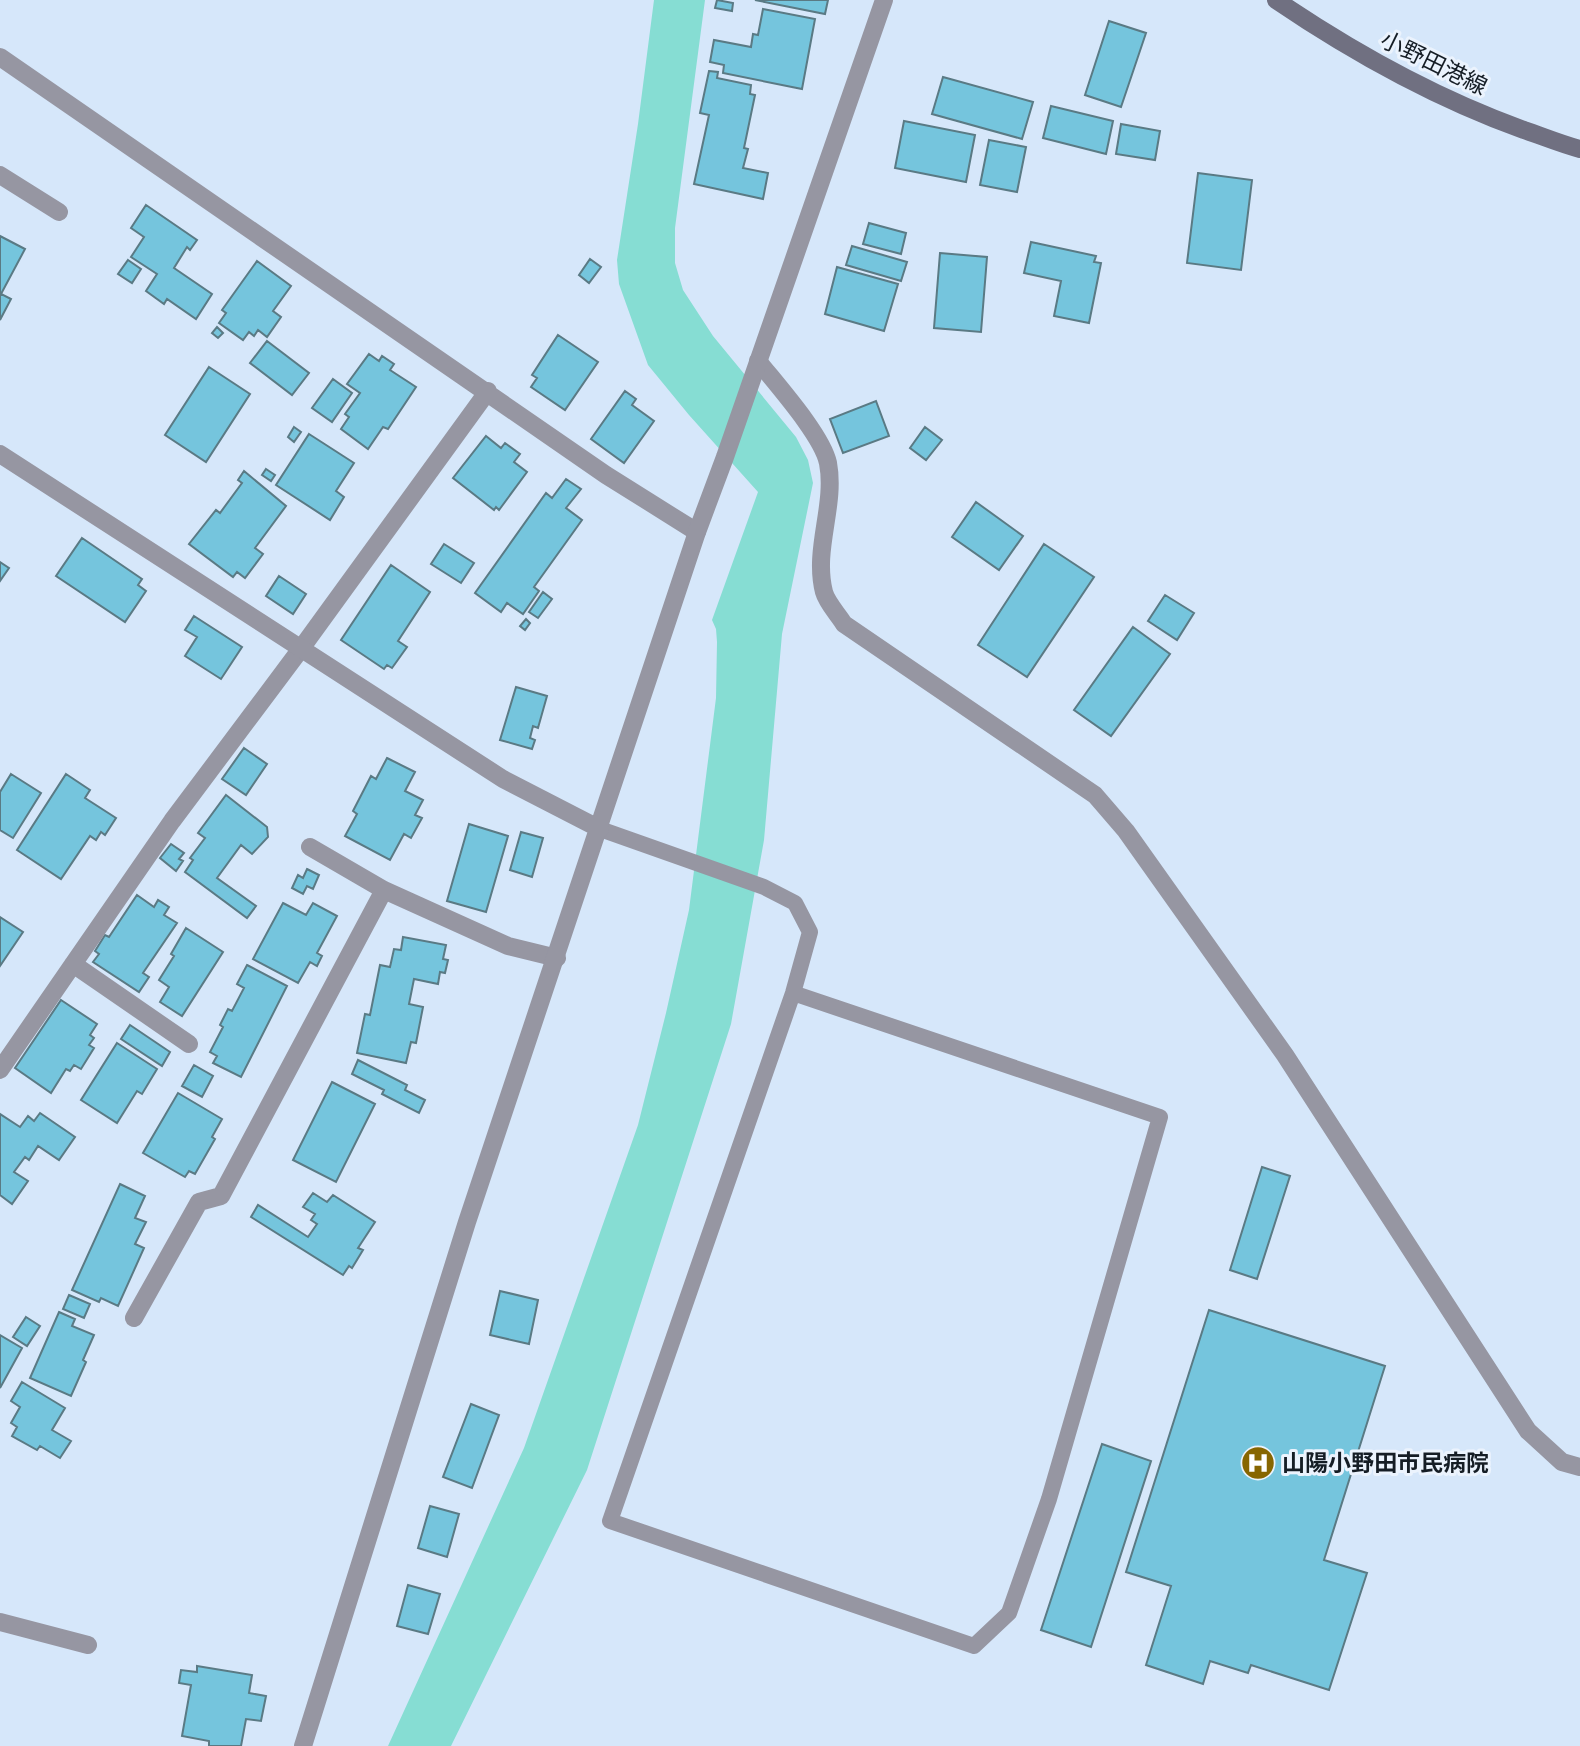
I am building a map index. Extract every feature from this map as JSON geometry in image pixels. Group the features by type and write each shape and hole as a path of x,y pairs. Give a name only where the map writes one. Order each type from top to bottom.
{"main road":[{"name":"小野田港線","path":"1276,0 1332,38 1409,81 1487,117 1580,149"}],"street":[{"path":"303,1746 467,1222 697,532 884,0"},
{"path":"0,57 488,391 606,475 697,532"},
{"path":"0,175 59,212"},
{"path":"756,370 812,432 827,461 830,490 820,563 825,594 844,624 1095,794 1126,831 1285,1055 1528,1431 1562,1462 1580,1467"},
{"path":"0,1070 172,821 488,391"},
{"path":"0,454 503,779 600,829"},
{"path":"310,847 384,890 508,946 557,958"},
{"path":"134,1318 199,1202 220,1196 384,890"},
{"path":"73,964 189,1044"},
{"path":"0,1622 88,1645"}],"lane":[{"path":"600,829 764,887 795,903 810,932 793,993 610,1521 974,1646 1009,1613 1018,1588 1049,1499 1160,1117 793,993"}],"shaded area":[{"path":"654,0 705,0 675,228 675,263 683,290 713,336 796,437 808,460 813,483 782,634 764,840 731,1024 587,1470 451,1746 388,1746 524,1448 638,1125 689,910 716,698 717,642 712,620 758,492 648,365 619,284 617,260"}],"building":[{"path":"717,0 733,3 732,11 715,8"},
{"path":"755,0 828,0 825,14"},
{"path":"763,9 815,19 802,89 723,73 724,65 710,62 714,40 751,47 753,34 758,35"},
{"path":"1109,21 1146,33 1121,107 1085,95"},
{"path":"709,71 718,72 717,78 751,85 750,94 755,95 744,148 748,149 743,168 768,173 763,199 694,184 709,115 700,113"},
{"path":"943,77 1033,102 1022,139 932,114"},
{"path":"1051,106 1113,121 1106,154 1043,138"},
{"path":"904,121 975,135 966,182 895,168"},
{"path":"1121,124 1160,131 1155,160 1116,154"},
{"path":"989,140 1026,147 1017,192 980,185"},
{"path":"1198,173 1252,180 1241,270 1187,263"},
{"path":"146,205 197,240 190,250 187,247 174,268 212,294 196,319 167,299 164,304 146,291 157,274 131,257 144,237 131,228"},
{"path":"869,223 906,233 901,254 863,244"},
{"path":"0,236 25,249 1,294 11,299 0,320"},
{"path":"1031,242 1096,256 1094,262 1101,263 1089,323 1054,316 1061,281 1024,273"},
{"path":"852,246 907,262 901,281 846,265"},
{"path":"940,253 987,257 981,332 934,328"},
{"path":"590,259 601,267 589,283 579,275"},
{"path":"128,260 141,269 132,283 118,274"},
{"path":"257,261 291,286 273,311 281,317 267,337 258,330 254,336 249,332 243,340 219,323 226,313 222,310"},
{"path":"837,267 898,284 884,331 825,314"},
{"path":"217,327 223,333 218,338 212,333"},
{"path":"558,335 598,362 565,410 531,387 537,378 532,375"},
{"path":"267,341 309,373 292,395 250,363"},
{"path":"369,354 379,361 382,356 394,364 390,370 416,387 388,429 383,427 368,449 341,429 349,417 345,414 360,393 347,384"},
{"path":"209,367 250,394 206,462 165,435"},
{"path":"333,379 352,393 332,422 312,408"},
{"path":"625,391 636,399 632,405 654,421 624,463 591,439"},
{"path":"876,401 889,436 843,453 830,419"},
{"path":"294,427 301,432 294,442 288,437"},
{"path":"925,427 942,440 926,460 910,448"},
{"path":"309,434 354,463 336,491 344,497 330,520 276,485"},
{"path":"486,436 501,448 505,443 520,454 514,462 527,472 499,510 496,507 494,510 453,478"},
{"path":"266,469 275,475 271,481 262,475"},
{"path":"244,471 286,506 255,548 263,554 245,578 237,572 233,577 189,544 216,510 220,513 242,483 238,480"},
{"path":"566,479 581,489 566,508 582,520 534,587 539,591 523,614 507,603 501,612 475,593 546,493 552,498"},
{"path":"976,502 1023,536 999,570 952,537"},
{"path":"82,538 142,579 138,585 146,591 125,622 56,576"},
{"path":"444,544 474,563 461,583 431,564"},
{"path":"1044,544 1094,577 1027,677 978,645"},
{"path":"0,562 9,568 0,581"},
{"path":"391,565 430,592 398,641 407,647 392,668 387,665 384,669 341,640"},
{"path":"279,576 306,594 293,614 266,596"},
{"path":"543,592 552,599 538,618 529,612"},
{"path":"1165,595 1194,613 1177,640 1148,621"},
{"path":"194,616 242,647 221,679 185,656 197,637 185,630"},
{"path":"526,619 530,623 525,630 520,626"},
{"path":"1133,627 1170,654 1111,736 1074,710"},
{"path":"516,687 547,696 538,728 533,726 530,738 535,740 532,749 500,740"},
{"path":"244,748 267,764 246,795 222,779"},
{"path":"387,758 415,772 405,791 423,800 415,815 422,818 411,838 404,834 390,860 345,836 357,814 353,811 371,776 376,779"},
{"path":"11,774 41,793 13,838 0,830 0,792"},
{"path":"66,774 90,790 85,798 116,818 105,835 101,832 96,840 90,836 61,879 17,850"},
{"path":"226,795 267,827 268,837 252,854 241,845 217,878 256,906 247,918 185,872 193,860 190,858 205,838 198,833"},
{"path":"469,824 508,836 486,912 447,901"},
{"path":"521,832 543,838 532,877 510,870"},
{"path":"171,844 184,853 179,859 183,861 176,871 160,858"},
{"path":"307,869 319,875 313,889 307,886 303,894 292,888 298,875 303,878"},
{"path":"137,895 154,907 158,900 169,907 164,915 177,923 143,973 149,977 139,992 93,962 99,954 95,951 105,935 109,937"},
{"path":"283,903 306,915 313,903 337,916 317,953 322,956 317,966 310,962 298,983 253,959"},
{"path":"0,917 23,932 0,966"},
{"path":"186,928 223,952 182,1016 160,1002 169,987 159,980 174,956 171,954"},
{"path":"403,937 446,945 443,959 448,960 445,973 440,972 438,984 414,979 409,1004 423,1007 416,1043 411,1042 406,1063 357,1053 365,1014 370,1015 380,965 390,967 394,949 401,950"},
{"path":"247,965 287,986 241,1077 213,1063 217,1056 210,1052 223,1027 220,1025 228,1009 232,1011 244,988 237,984"},
{"path":"61,1000 97,1024 90,1035 94,1038 89,1045 94,1048 81,1069 74,1065 70,1071 66,1069 51,1093 15,1068"},
{"path":"130,1025 170,1052 162,1066 121,1039"},
{"path":"117,1043 157,1069 142,1094 137,1091 117,1123 81,1100"},
{"path":"358,1060 407,1085 405,1090 425,1100 419,1113 382,1094 384,1090 352,1074"},
{"path":"194,1065 213,1076 202,1097 182,1086"},
{"path":"332,1082 375,1104 336,1182 293,1160"},
{"path":"178,1093 222,1119 212,1137 215,1139 195,1174 189,1171 185,1177 143,1153"},
{"path":"40,1113 75,1137 59,1160 38,1146 29,1160 25,1157 14,1172 28,1181 12,1204 0,1195 0,1114 20,1127 28,1116 34,1121"},
{"path":"1262,1167 1290,1176 1257,1279 1230,1270"},
{"path":"120,1184 145,1196 135,1218 146,1222 135,1244 144,1248 118,1306 101,1298 99,1302 72,1290"},
{"path":"313,1193 327,1202 333,1195 375,1222 358,1248 363,1250 352,1268 349,1266 343,1275 251,1217 258,1205 308,1237 317,1224 311,1220 315,1214 303,1207"},
{"path":"500,1291 538,1300 529,1344 490,1335"},
{"path":"69,1295 90,1304 84,1318 63,1309"},
{"name":"山陽小野田市民病院","path":"1209,1310 1385,1366 1324,1560 1367,1573 1329,1690 1251,1665 1248,1673 1210,1661 1203,1684 1146,1665 1171,1586 1126,1572"},
{"path":"59,1312 75,1319 72,1326 94,1335 71,1396 30,1378"},
{"path":"26,1317 40,1326 27,1346 13,1337"},
{"path":"0,1335 22,1348 0,1388"},
{"path":"22,1382 65,1408 52,1430 71,1441 60,1458 40,1446 37,1450 12,1436 17,1427 11,1423 20,1407 11,1401"},
{"path":"471,1404 499,1415 472,1488 443,1477"},
{"path":"1102,1444 1151,1461 1091,1647 1041,1630"},
{"path":"430,1506 459,1514 447,1557 418,1548"},
{"path":"408,1585 440,1594 428,1634 397,1626"},
{"path":"197,1666 252,1675 249,1693 266,1696 261,1721 246,1719 241,1746 209,1746 209,1741 182,1736 191,1685 179,1683 181,1670 197,1672"}],"place":[{"name":"山陽小野田市民病院","path":"1258,1463"}]}
